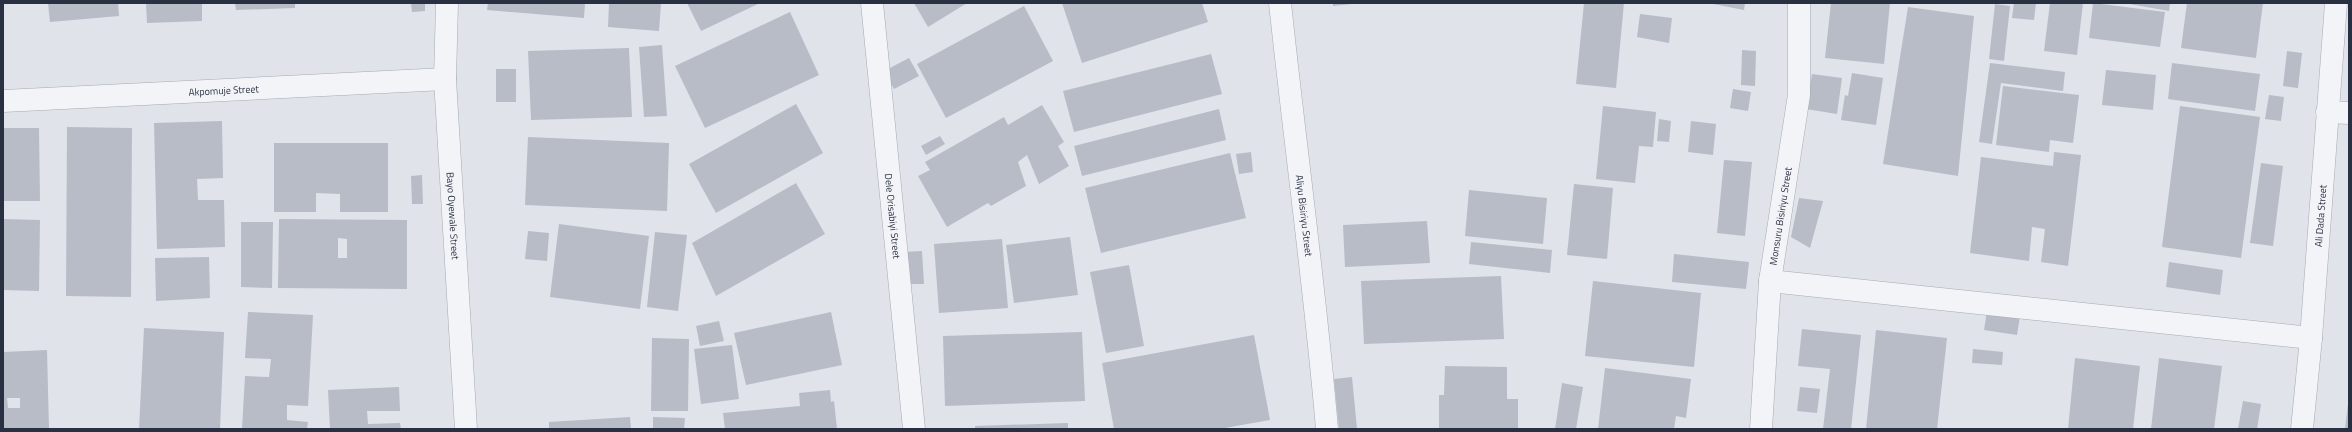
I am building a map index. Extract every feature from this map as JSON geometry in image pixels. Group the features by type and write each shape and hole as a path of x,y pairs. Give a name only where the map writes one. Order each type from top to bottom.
{"street":[{"name":"Bayo Oyewale Street","path":"447,3 445,79 466,429"},
{"name":"Dele Orisabiyi Street","path":"872,3 914,429"},
{"name":"Aliyu Bisiriyu Street","path":"1280,3 1293,124 1317,311 1328,429"},
{"name":"Monsuru Bisiriyu Street","path":"1761,429 1770,281 1800,95 1799,3"},
{"name":"Ali Dada Street","path":"2302,429 2311,338 2326,112 2336,3"},
{"name":"Akpomuje Street","path":"3,101 445,79"},
{"path":"2326,112 2349,113"},
{"path":"1770,281 2311,338"}],"building":[{"path":"48,3 118,3 119,16 50,22"},
{"path":"146,3 202,3 202,21 147,23"},
{"path":"235,3 295,3 295,8 236,10"},
{"path":"411,3 425,3 425,11 412,12"},
{"path":"488,3 585,3 584,18 487,10"},
{"path":"609,3 661,3 659,31 608,27"},
{"path":"687,3 760,3 701,31"},
{"path":"914,3 967,3 928,27"},
{"path":"1062,3 1202,3 1208,22 1082,63"},
{"path":"1333,3 1350,3 1351,4 1333,6"},
{"path":"1584,3 1624,3 1616,88 1576,84"},
{"path":"1708,3 1745,3 1744,10"},
{"path":"1831,3 1890,3 1884,64 1825,58"},
{"path":"2014,3 2036,3 2034,20 2012,18"},
{"path":"2050,3 2083,3 2077,55 2044,51"},
{"path":"2093,3 2165,12 2160,47 2089,38"},
{"path":"2124,3 2170,3 2169,11"},
{"path":"2187,3 2263,3 2256,58 2181,48"},
{"path":"1995,4 2010,6 2004,61 1989,59"},
{"path":"1024,6 1053,61 946,118 917,64"},
{"path":"1908,7 1974,16 1958,176 1883,164"},
{"path":"790,12 819,75 705,128 675,66"},
{"path":"1640,14 1672,18 1669,43 1637,37"},
{"path":"662,45 667,116 644,117 639,47"},
{"path":"629,48 632,117 531,120 528,51"},
{"path":"1742,50 1756,51 1755,86 1741,85"},
{"path":"2287,51 2302,53 2298,88 2283,86"},
{"path":"1211,54 1222,94 1074,132 1063,91"},
{"path":"909,58 919,76 894,89 884,71"},
{"path":"1990,63 2065,72 2063,91 2001,83 1992,144 1979,142"},
{"path":"2172,63 2260,74 2255,111 2168,99"},
{"path":"496,69 516,69 516,102 496,102"},
{"path":"2106,70 2156,75 2153,110 2102,105"},
{"path":"1852,73 1883,78 1876,125 1841,120 1845,95 1848,96"},
{"path":"1812,74 1842,78 1837,114 1806,109"},
{"path":"2003,86 2079,95 2073,143 2050,140 2049,152 1996,145"},
{"path":"1733,89 1751,92 1748,111 1730,108"},
{"path":"2269,95 2284,97 2281,121 2265,119"},
{"path":"796,104 823,153 716,213 689,164"},
{"path":"1042,105 1064,142 1058,146 1069,166 1039,184 1027,155 1018,162 1026,186 991,206 988,203 947,227 918,176 930,170 925,162 1004,117 1008,125"},
{"path":"1603,106 1656,112 1653,147 1639,146 1635,183 1596,179"},
{"path":"2180,106 2260,117 2241,258 2162,247"},
{"path":"1219,109 1226,140 1082,176 1074,146"},
{"path":"1659,119 1671,121 1669,142 1657,141"},
{"path":"222,121 223,178 197,179 198,200 224,200 225,247 157,249 154,123"},
{"path":"1691,121 1716,124 1713,155 1688,152"},
{"path":"67,127 132,128 131,297 66,296"},
{"path":"3,128 39,128 40,201 3,201"},
{"path":"940,136 945,144 926,155 921,146"},
{"path":"528,137 669,143 667,211 525,205"},
{"path":"274,143 388,143 388,212 340,212 340,194 316,193 316,212 274,212"},
{"path":"1251,152 1253,172 1239,174 1236,154"},
{"path":"2054,152 2081,155 2068,266 2041,262 2045,229 2032,227 2029,261 1970,253 1981,157 2053,166"},
{"path":"1230,153 1246,218 1101,253 1085,188"},
{"path":"1724,160 1752,162 1745,236 1717,233"},
{"path":"2261,163 2283,166 2273,246 2250,243"},
{"path":"422,175 423,204 412,204 411,176"},
{"path":"796,183 825,234 716,296 692,243"},
{"path":"1574,184 1613,188 1607,259 1567,255"},
{"path":"1469,190 1547,198 1543,244 1465,236"},
{"path":"1799,198 1823,201 1810,248 1791,237"},
{"path":"3,219 40,220 39,291 3,290"},
{"path":"279,219 407,220 407,289 278,288","holes":["338,238 347,239 347,258 338,258"]},
{"path":"1427,221 1430,263 1345,267 1343,225"},
{"path":"241,222 273,222 272,288 241,287"},
{"path":"559,224 649,236 640,309 550,297"},
{"path":"528,231 549,233 547,261 525,259"},
{"path":"655,232 687,235 678,311 647,307"},
{"path":"1070,237 1078,295 1014,303 1006,245"},
{"path":"1002,239 1008,308 939,313 934,244"},
{"path":"1471,242 1552,250 1550,273 1469,264"},
{"path":"922,251 924,284 904,284 902,252"},
{"path":"1674,254 1749,262 1746,289 1672,282"},
{"path":"209,257 210,298 156,301 155,258"},
{"path":"2169,262 2223,270 2220,295 2166,287"},
{"path":"1129,265 1144,346 1106,353 1090,272"},
{"path":"1501,276 1504,339 1364,344 1361,281"},
{"path":"1593,281 1701,293 1694,367 1585,356"},
{"path":"1987,311 2020,316 2017,335 1984,330"},
{"path":"248,312 313,315 308,406 287,405 287,420 308,422 307,429 242,429 245,376 269,377 271,359 245,358"},
{"path":"831,312 842,365 746,385 734,333"},
{"path":"719,321 724,341 700,346 696,326"},
{"path":"144,328 224,332 220,429 139,429"},
{"path":"1802,329 1861,335 1851,429 1823,429 1830,369 1798,366"},
{"path":"1876,330 1947,338 1937,429 1866,429"},
{"path":"1082,332 1085,401 945,406 943,336"},
{"path":"1254,335 1270,420 1219,429 1114,429 1102,363"},
{"path":"652,338 689,339 688,411 651,411"},
{"path":"732,345 739,399 701,404 694,349"},
{"path":"1973,349 2003,352 2002,365 1972,363"},
{"path":"47,350 49,429 3,429 3,352","holes":["7,398 20,398 20,408 8,408"]},
{"path":"2075,358 2140,366 2133,429 2068,429"},
{"path":"2159,358 2222,366 2214,429 2151,429"},
{"path":"1445,366 1507,367 1507,399 1518,399 1518,429 1439,429 1439,395 1444,395"},
{"path":"1605,368 1691,379 1686,418 1676,416 1674,429 1598,429"},
{"path":"1352,377 1357,429 1339,429 1334,379"},
{"path":"1562,383 1583,387 1576,429 1555,429"},
{"path":"399,387 400,411 367,411 368,424 400,423 401,429 330,429 328,390"},
{"path":"1800,387 1820,389 1817,413 1797,411"},
{"path":"830,390 831,402 834,401 837,429 725,429 723,413 800,406 799,393"},
{"path":"2243,401 2261,404 2257,429 2238,429"},
{"path":"2348,404 2349,429 2345,429"},
{"path":"630,417 631,429 549,429 549,422"},
{"path":"653,417 685,418 684,429 653,429"},
{"path":"1068,423 1068,429 975,429 975,426"}]}
